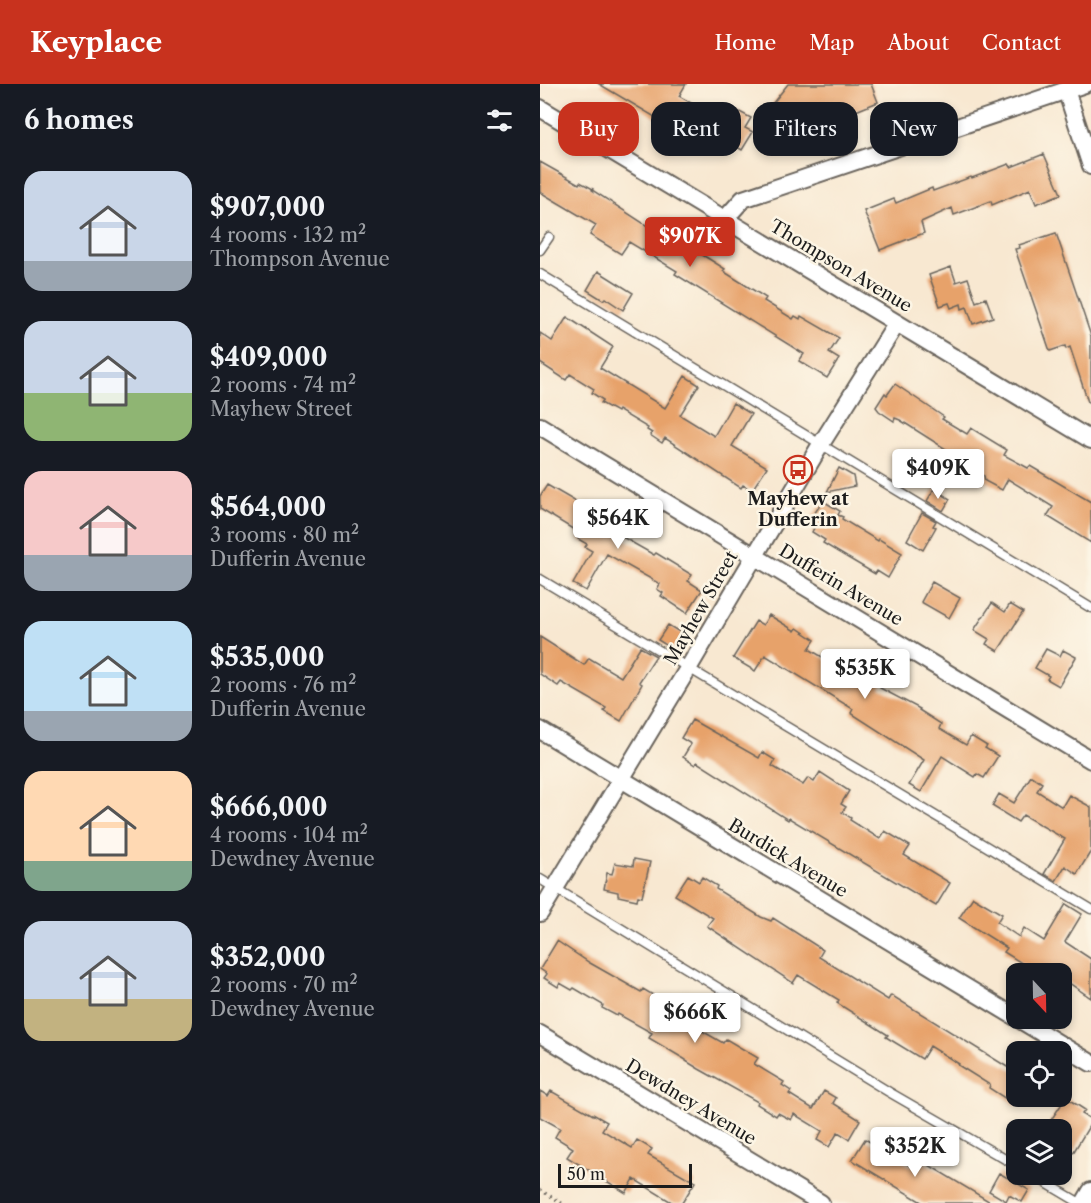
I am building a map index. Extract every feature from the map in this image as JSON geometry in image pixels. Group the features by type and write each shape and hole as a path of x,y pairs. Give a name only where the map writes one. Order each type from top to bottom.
{"street":[{"path":"725,219 742,199 1085,84"},
{"path":"1066,90 1091,166"},
{"name":"Thompson Avenue","path":"540,108 1091,440"},
{"name":"Mayhew Street","path":"540,913 821,444 897,323"},
{"name":"Dufferin Avenue","path":"540,426 1091,759"},
{"name":"Burdick Avenue","path":"540,730 1006,1011"},
{"name":"Burdick Avenue","path":"1035,1029 1091,1063"},
{"name":"Dewdney Avenue","path":"540,1034 821,1203"},
{"path":"1084,1203 1091,1191"}],"lane":[{"path":"540,250 549,237"},
{"path":"540,274 1091,608"},
{"path":"540,579 1091,909"},
{"path":"540,879 889,1092 1006,1161"},
{"path":"1050,1185 1080,1203"}],"path":[{"path":"540,1190 562,1203"}],"building":[{"path":"599,84 686,84 679,96 689,102 651,102 651,115 639,108 639,102 630,102"},
{"path":"788,84 871,84 878,102 870,102 870,105 858,110 858,102 774,102"},
{"path":"741,113 751,118 745,128 753,132 742,150"},
{"path":"1044,154 1061,194 1036,204 1030,189 992,205 991,201 954,215 952,208 921,222 924,233 880,250 864,211 894,199 896,203 932,188 933,191 1009,164 1011,167"},
{"path":"540,162 579,184 580,182 593,189 655,231 657,228 709,259 725,269 723,271 766,298 764,301 793,319 795,316 800,319 801,316 839,338 829,353 839,359 827,378 799,361 804,354 675,274 677,271 629,242 621,254 590,235 596,225 540,192"},
{"path":"1056,233 1091,336 1091,402 1088,402 1070,347 1066,349 1065,346 1050,351 1015,249 1020,248 1019,245"},
{"path":"951,267 956,282 968,278 976,302 986,298 993,317 973,324 967,307 962,309 961,304 951,308 949,303 940,306 929,275"},
{"path":"598,271 633,293 623,310 587,290"},
{"path":"567,317 613,347 600,368 665,408 685,376 699,385 680,415 714,436 733,403 751,414 732,446 767,467 752,490 743,485 741,488 665,438 662,443 650,435 652,433 647,430 648,428 618,410 617,412 601,403 603,400 592,393 594,389 570,374 566,380 540,363 540,333 552,341"},
{"path":"895,384 944,417 942,419 967,434 971,428 1007,450 1004,455 1028,468 1030,466 1091,502 1091,543 1047,516 1053,507 1008,479 1002,490 985,481 984,476 978,473 979,470 900,420 895,418 894,421 879,411 876,407 885,393 887,395"},
{"path":"839,468 853,476 855,486 827,492"},
{"path":"547,485 621,528 617,534 654,555 656,553 692,575 688,581 702,590 687,613 661,596 663,593 657,589 660,584 607,554 586,591 573,584 592,551 585,547 587,544 578,539 581,534 540,509 540,496"},
{"path":"934,489 950,499 943,511 927,501"},
{"path":"823,501 840,511 838,515 843,517 842,519 902,553 888,578 877,571 875,574 823,543 825,540 812,532 814,528 807,524"},
{"path":"922,513 936,521 933,526 936,527 923,550 907,540"},
{"path":"932,582 960,598 949,618 921,602"},
{"path":"992,603 1005,612 1010,604 1023,612 998,651 986,644 989,639 974,630"},
{"path":"769,615 795,631 797,628 815,640 809,649 834,664 839,657 883,683 880,688 920,709 941,724 939,729 966,745 971,736 987,746 985,748 998,756 984,778 977,774 975,777 942,756 921,792 909,785 924,760 851,713 853,709 765,655 755,671 733,658 756,621 763,625"},
{"path":"668,625 683,634 674,650 658,640"},
{"path":"540,637 584,665 589,658 621,677 640,647 656,656 639,682 642,684 621,721 604,711 606,708 561,682 558,686 540,674"},
{"path":"1046,649 1060,656 1063,650 1076,657 1059,686 1047,679 1049,676 1035,668"},
{"path":"692,720 759,758 762,752 775,760 772,766 803,785 808,778 814,782 820,772 849,791 841,804 846,807 842,812 851,818 850,820 880,839 885,831 910,846 904,855 950,883 936,906 789,818 788,820 697,762 695,765 683,757 691,744 681,738"},
{"path":"1031,776 1042,783 1037,791 1062,807 1069,795 1091,807 1091,851 1077,874 1065,866 1056,881 1044,874 1065,839 1023,815 1018,822 992,806 999,794 1014,803"},
{"path":"634,859 650,862 642,897 638,896 637,900 618,896 618,892 604,889 607,873 612,874 615,863 633,866"},
{"path":"688,875 699,882 702,877 717,886 716,889 761,917 771,921 773,918 823,950 819,957 888,1000 891,995 1006,1066 1006,1099 989,1088 990,1085 930,1046 922,1059 837,1003 839,1000 798,975 793,983 707,926 713,918 675,895"},
{"path":"973,897 1002,914 997,922 1019,937 1024,928 1044,941 1066,904 1082,914 1065,942 1091,959 1091,998 1072,985 1072,963 1022,963 1004,952 1007,948 959,918"},
{"path":"557,941 641,992 643,989 658,998 655,1004 723,1043 726,1039 758,1058 754,1064 784,1082 782,1085 791,1091 789,1094 813,1109 824,1091 836,1098 833,1103 860,1120 849,1139 838,1132 829,1147 817,1140 822,1131 794,1114 791,1120 778,1113 776,1116 757,1104 758,1102 649,1038 652,1033 602,1008 603,1005 574,988 572,990 560,983 558,987 544,978 547,974 540,969"},
{"path":"540,1091 548,1096 551,1091 607,1122 602,1130 632,1148 637,1140 652,1149 648,1155 695,1182 682,1203 673,1203 634,1179 626,1193 567,1157 573,1148 555,1137 560,1128 540,1117"},
{"path":"1072,1102 1085,1110 1082,1114 1091,1119 1091,1123 1073,1153 1072,1119 1052,1119 1060,1107 1072,1107"},
{"path":"865,1139 911,1166 915,1166 919,1159 992,1203 923,1203 852,1160"},
{"path":"999,1173 1006,1177 1006,1185 1020,1185 1029,1190 1022,1202 1009,1195 1006,1201 989,1191"}],"place":[{"name":"Mayhew at Dufferin","path":"798,470"}]}
